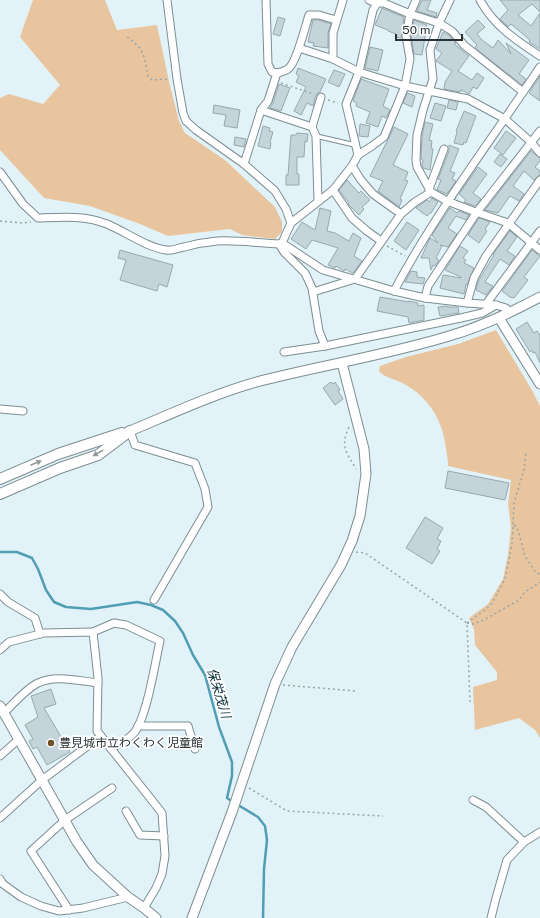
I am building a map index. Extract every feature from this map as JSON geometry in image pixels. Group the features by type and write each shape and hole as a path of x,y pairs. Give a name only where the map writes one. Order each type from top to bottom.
{"main road":[{"path":"0,479 58,454 130,431"},
{"path":"0,494 60,468 98,455 130,431"}],"street":[{"path":"167,0 177,79 183,113 186,121 196,130 244,164 274,191 286,209 291,223"},
{"path":"266,0 268,64 276,77"},
{"path":"333,60 336,20 343,0"},
{"path":"280,243 291,223 333,190 352,166 358,155 384,137 405,86 410,60 406,36 410,14 416,0"},
{"path":"450,0 439,23 430,50 433,79 417,135 415,148 418,167 430,190 447,201 508,223 540,250"},
{"path":"480,0 490,16 499,26 540,56"},
{"path":"358,155 346,104 359,72 374,1 384,3 410,14 439,23 452,31 464,45 524,92"},
{"path":"244,164 261,110 268,101 276,77 290,67 299,48 301,37 309,15 319,15 336,20"},
{"path":"299,48 333,60 359,72 405,86 468,99 506,119 531,142 540,153"},
{"path":"394,291 411,259 447,201 506,119 540,67"},
{"path":"318,201 316,136 312,127 321,97"},
{"path":"261,110 312,127"},
{"path":"425,298 428,286 477,212 540,131"},
{"path":"313,292 355,279 401,214 430,190 444,149"},
{"path":"352,166 373,194 401,214"},
{"path":"0,172 22,204 38,218 64,217 84,218 99,221 140,241 166,250 217,241 280,243 323,270 394,291 425,298 496,305 506,308 510,313"},
{"path":"467,303 474,278 486,256 540,180"},
{"path":"333,190 352,218 381,241"},
{"path":"486,304 540,231"},
{"path":"280,243 284,252 305,273 313,292 319,331 324,346"},
{"path":"154,600 208,507 206,489 195,463 135,445 130,431 237,388 284,375 342,363 449,336 499,318 540,297"},
{"path":"284,352 324,346 461,318 482,313 496,305"},
{"path":"499,318 540,384"},
{"path":"192,918 238,797 275,684 292,647 341,565 348,551 360,516 366,474 364,449 342,363"},
{"path":"0,409 23,411"},
{"path":"0,594 8,602 34,618 40,634"},
{"path":"0,650 9,642 40,634 93,632 114,623 126,625 160,641 146,704 138,726 134,734 111,749"},
{"path":"93,632 98,683 97,731 162,813 165,856 162,874 156,888 144,908"},
{"path":"98,683 66,679 38,683 2,710 77,842 93,865 128,897 156,918"},
{"path":"138,726 188,726 195,749"},
{"path":"0,818 42,780 101,736"},
{"path":"0,756 19,739"},
{"path":"69,910 31,851 65,820 112,788"},
{"path":"473,800 486,807 524,842"},
{"path":"126,811 140,835 164,836"},
{"path":"491,918 507,860 524,842 540,832"},
{"path":"0,880 3,884 21,897 41,906 59,911 83,908 128,897"}],"lane":[{"path":"316,136 356,145"}],"path":[{"path":"127,37 136,43 143,53 148,76 152,80 177,79"},
{"path":"276,77 321,97 346,104"},
{"path":"0,221 22,223 31,222 38,218"},
{"path":"381,241 411,259"},
{"path":"356,418 351,422 344,437 345,448 357,470 360,473 366,474"},
{"path":"467,623 491,606 506,579 510,563 514,525 514,503 524,470 526,452"},
{"path":"514,525 518,530 525,556 536,573 540,574"},
{"path":"348,551 365,553 467,623 473,624 484,620 519,600 525,592 540,582"},
{"path":"467,623 470,702"},
{"path":"275,684 356,691"},
{"path":"242,784 287,811 383,816"}],"shaded area":[{"path":"33,0 105,0 117,30 157,25 179,121 185,133 225,160 275,207 282,222 282,232 275,239 242,235 230,229 168,236 90,206 44,198 0,150 0,98 9,94 43,104 60,85 20,37"},
{"path":"496,330 540,406 540,738 535,730 519,718 475,730 473,687 497,680 497,672 475,645 474,629 469,618 488,604 503,579 508,555 511,528 508,504 511,480 448,466 442,431 432,408 423,397 412,389 403,383 385,376 379,371 380,366 406,357 458,344"}],"building":[{"path":"422,0 431,0 427,10 437,13 436,17 417,11"},
{"path":"500,0 540,0 540,12 532,4 518,15 531,26 540,13 540,49 529,42 530,40 511,24 508,27 500,19 508,10"},
{"path":"382,8 404,17 401,38 395,37 396,34 375,25"},
{"path":"278,17 285,19 280,36 273,34"},
{"path":"313,20 331,24 328,33 328,48 313,46 314,43 308,42"},
{"path":"414,20 427,25 422,55 414,54 411,36"},
{"path":"478,20 485,27 477,34 482,40 493,48 498,40 511,54 506,43 529,60 519,74 526,79 522,85 475,48 477,45 465,32"},
{"path":"443,32 449,35 456,43 454,44 469,56 458,71 472,80 477,73 484,78 477,89 473,87 469,94 461,90 460,92 444,89 445,82 452,71 436,61 442,53 436,49"},
{"path":"370,47 383,50 378,71 365,68"},
{"path":"298,68 326,79 320,92 316,95 313,106 307,103 301,115 294,111 306,87 296,82 299,76 296,74"},
{"path":"334,70 345,74 339,87 328,82"},
{"path":"540,76 540,101 529,93"},
{"path":"361,79 389,89 383,106 390,110 386,118 382,116 378,127 366,123 370,112 356,106 357,103 353,101"},
{"path":"279,84 290,88 281,111 270,108"},
{"path":"407,93 415,96 412,107 403,103"},
{"path":"449,100 458,102 456,110 447,108"},
{"path":"435,103 446,106 441,121 430,118"},
{"path":"214,105 240,110 237,128 224,126 226,115 213,113"},
{"path":"464,111 476,116 466,143 464,142 463,145 454,143 456,131"},
{"path":"425,122 433,124 429,140 432,141 431,148 433,149 430,170 423,168 423,160 421,159 422,136"},
{"path":"360,124 370,126 368,137 359,136"},
{"path":"263,126 270,128 269,131 273,132 270,142 270,149 258,146"},
{"path":"394,127 408,134 393,165 408,172 405,180 408,181 400,199 402,200 399,207 378,191 383,181 370,176"},
{"path":"506,131 516,138 503,155 494,148"},
{"path":"297,133 308,134 307,142 305,141 304,157 297,157 297,174 299,174 299,185 286,185 291,135 296,135"},
{"path":"235,137 246,139 244,147 234,145"},
{"path":"449,145 459,149 450,171 455,173 452,179 456,181 447,194 437,190 441,180 438,179 449,151"},
{"path":"531,151 540,158 540,161 535,167 540,171 540,175 534,180 524,171 513,186 524,194 519,201 510,196 498,213 485,210"},
{"path":"500,154 507,159 501,167 494,162"},
{"path":"478,167 487,174 473,193 481,199 475,206 464,202 466,200 459,194"},
{"path":"347,180 359,193 361,191 370,200 362,207 364,209 359,215 348,204 349,203 339,190"},
{"path":"432,198 438,202 431,213 427,216 416,208 427,200 429,202"},
{"path":"320,208 331,211 327,231 335,233 349,241 353,233 361,238 354,256 362,261 353,273 345,269 344,271 336,266 335,268 328,265 338,248 312,240 306,249 291,239 302,222 315,230"},
{"path":"450,208 457,213 459,211 469,215 466,220 456,216 448,228 457,234 448,247 440,245 442,246 436,258 439,260 435,266 433,265 431,270 429,258 421,258 430,238 438,243 432,235"},
{"path":"479,218 490,222 485,229 487,231 479,243 468,235"},
{"path":"407,222 419,230 406,250 394,241"},
{"path":"510,231 517,237 507,251 515,256 509,265 500,259 485,282 493,286 486,295 476,290 479,280 494,255 493,254"},
{"path":"460,246 468,251 463,258 466,260 464,263 474,268 467,285 466,284 464,294 440,288 443,275 461,278 445,270"},
{"path":"120,250 173,265 167,287 159,284 157,291 120,280 126,260 118,258"},
{"path":"532,250 540,256 524,277 528,280 514,298 510,297 502,291"},
{"path":"411,271 417,272 417,277 425,278 423,284 405,282"},
{"path":"380,297 418,303 418,306 424,305 424,320 409,323 408,317 377,311"},
{"path":"438,307 458,307 459,313 440,316"},
{"path":"527,322 534,333 537,331 540,335 540,363 535,352 533,353 532,350 530,352 516,329"},
{"path":"331,382 333,384 335,382 343,399 335,405 323,388"},
{"path":"448,471 509,483 505,500 445,488"},
{"path":"425,517 443,528 437,539 441,541 437,549 440,551 432,564 406,548"},
{"path":"51,689 56,704 44,708 70,752 47,765 37,747 33,749 29,741 33,739 25,725 38,717 31,696"}],"waterway":[{"name":"保栄茂川","path":"0,552 17,552 32,558 46,590 54,602 66,607 91,609 137,602 151,605 163,610 175,621 205,675 219,727 232,762 232,776 227,798 233,802"},
{"name":"保栄茂川","path":"238,805 258,817 265,826 267,840 264,869 263,918"}],"place":[{"name":"豊見城市立わくわく児童館","path":"51,743"}]}
